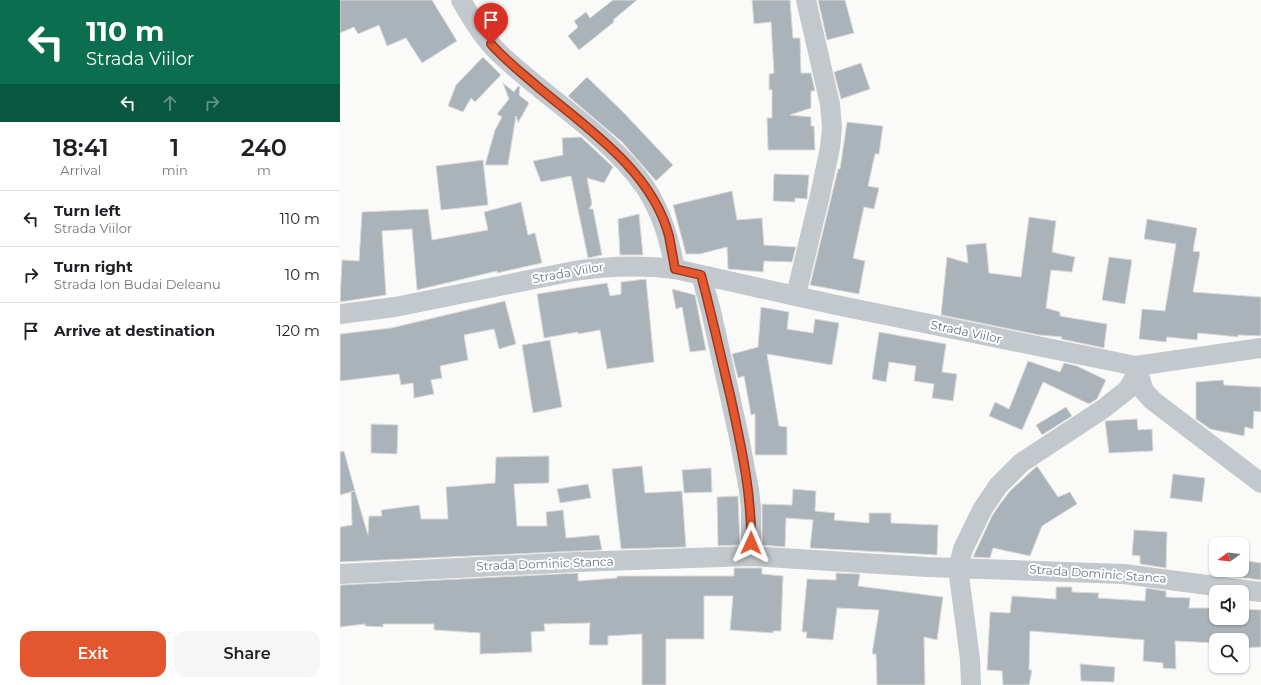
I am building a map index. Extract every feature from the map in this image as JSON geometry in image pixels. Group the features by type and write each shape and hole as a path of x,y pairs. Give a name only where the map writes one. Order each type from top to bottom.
{"street":[{"path":"461,0 479,29 499,53 603,142 645,187 656,207 668,235 675,269"},
{"path":"796,295 823,180 832,127 830,104 806,0"},
{"name":"Strada Viilor","path":"340,314 395,307 599,267 651,266 675,269 1136,366 1261,348"},
{"path":"701,275 711,311 739,437 749,490 751,508 751,556"},
{"path":"1136,366 1144,391 1152,400 1261,483"},
{"path":"971,685 970,658 958,568 963,549 971,531 982,510 998,486 1021,463 1118,398 1127,390 1134,378 1136,366"},
{"name":"Strada Dominic Stanca","path":"340,574 568,562 751,556 958,568 1124,574 1261,592"}],"building":[{"path":"340,0 432,0 457,41 422,63 406,38 387,46 379,25 358,34 354,27 340,33"},
{"path":"613,0 637,0 613,20 614,22 579,50 568,36 578,27 574,21 586,12 590,18"},
{"path":"752,0 790,0 793,38 800,38 801,73 811,73 815,91 811,91 811,108 790,115 811,117 811,126 814,126 815,150 768,150 767,118 772,118 772,90 769,90 769,74 774,73 771,22 754,24"},
{"path":"818,0 845,0 854,33 827,40"},
{"path":"483,57 501,75 475,102 471,98 463,112 448,106 456,85"},
{"path":"861,63 870,89 841,99 834,72"},
{"path":"587,77 623,112 673,165 656,181 622,142 568,96"},
{"path":"503,83 514,92 518,86 520,87 519,95 529,103 518,123 516,116 508,165 485,165 495,130 502,117 497,114 509,99"},
{"path":"847,122 883,126 879,154 875,154 868,186 879,188 874,209 864,207 853,258 865,261 859,294 810,285 838,169 840,169"},
{"path":"581,137 613,167 604,183 587,178 592,204 589,209 593,209 602,255 588,258 571,176 541,182 533,161 563,155 562,138"},
{"path":"483,160 488,205 441,210 436,166"},
{"path":"774,174 809,175 807,199 795,198 795,202 773,201"},
{"path":"732,191 737,220 762,218 764,245 796,247 792,262 764,261 763,272 728,269 727,247 700,254 686,254 673,205"},
{"path":"521,202 528,235 535,233 542,263 497,273 497,271 417,290 412,229 382,231 386,295 340,302 342,260 359,261 362,212 428,209 432,240 488,230 484,212"},
{"path":"639,214 643,255 620,255 618,219"},
{"path":"1029,217 1056,221 1052,252 1075,257 1072,272 1051,270 1046,308 1060,312 1060,316 1107,324 1104,348 1061,339 1062,337 1039,335 941,315 947,257 968,263 966,245 986,243 989,273 1021,277"},
{"path":"1147,219 1197,228 1193,251 1200,252 1193,292 1261,297 1261,336 1238,335 1238,337 1198,333 1197,340 1167,337 1166,342 1139,339 1142,309 1165,311 1176,244 1144,239"},
{"path":"1109,257 1132,260 1125,304 1102,300"},
{"path":"646,279 654,362 607,369 600,330 544,338 537,294 607,283 610,296 621,294 621,282"},
{"path":"672,289 695,295 706,350 690,352 682,307 676,309"},
{"path":"505,301 516,344 499,349 494,329 464,335 468,360 440,366 442,378 431,380 434,394 414,398 413,383 401,385 399,374 340,381 340,334 391,328"},
{"path":"761,307 789,312 787,329 813,333 815,319 839,323 832,365 767,354 779,426 787,427 787,455 755,455 755,414 751,415 744,376 738,378 732,354 758,347"},
{"path":"879,332 946,344 942,372 957,374 953,401 932,398 934,384 914,381 916,366 889,362 886,382 872,379"},
{"path":"550,340 562,407 533,413 522,345"},
{"path":"1028,361 1060,372 1064,363 1077,366 1106,380 1097,399 1089,404 1043,382 1022,430 989,416 995,402 1009,409"},
{"path":"1223,380 1224,385 1261,387 1261,412 1254,411 1253,429 1245,427 1244,436 1210,429 1196,419 1196,382"},
{"path":"1066,407 1072,416 1042,435 1036,425"},
{"path":"1137,419 1138,430 1152,429 1153,451 1109,453 1105,421"},
{"path":"371,424 398,425 397,454 371,453"},
{"path":"344,451 355,491 340,495 340,452"},
{"path":"549,456 549,483 514,484 517,526 547,526 546,512 563,510 566,538 599,535 602,550 340,562 340,527 352,525 351,492 355,491 368,535 369,516 382,516 381,510 419,505 421,519 448,519 446,487 495,483 496,457"},
{"path":"642,466 645,493 682,491 686,547 621,549 612,469"},
{"path":"1037,466 1058,497 1070,492 1077,504 1042,526 1030,556 993,548 990,558 973,557 992,516 1000,504 1010,491"},
{"path":"711,468 712,492 684,493 682,470"},
{"path":"1173,474 1205,478 1202,502 1170,498"},
{"path":"588,484 591,498 560,503 557,489"},
{"path":"793,489 816,491 815,511 835,513 834,520 869,523 869,513 891,513 891,523 938,525 937,555 810,548 813,520 786,518 785,547 762,545 762,504 792,505"},
{"path":"738,496 740,545 718,546 717,497"},
{"path":"1134,530 1167,532 1166,568 1140,564 1140,556 1132,555"},
{"path":"1249,561 1261,563 1261,580 1237,577 1249,577"},
{"path":"734,568 762,568 762,574 783,576 781,631 773,631 773,633 730,630 733,596 704,596 704,639 666,639 666,685 642,685 642,634 608,636 608,645 589,645 590,623 544,624 545,631 531,632 532,652 480,654 480,633 434,630 434,624 383,624 383,627 365,626 365,624 340,627 340,585 578,573 578,581 617,578 617,576 734,576"},
{"path":"836,573 860,574 858,586 943,597 937,640 924,637 925,685 877,685 876,654 872,654 879,610 837,608 833,640 806,638 807,632 802,632 807,579 836,580"},
{"path":"1056,587 1072,587 1072,592 1099,593 1098,598 1145,601 1146,588 1166,591 1166,597 1190,598 1189,608 1209,608 1209,625 1249,625 1249,609 1261,610 1261,647 1249,648 1249,633 1209,633 1209,643 1175,641 1176,669 1163,668 1163,663 1143,661 1144,640 1030,631 1029,670 1032,670 1029,685 1003,685 1002,671 987,670 990,612 1010,613 1012,596 1056,599"},
{"path":"1080,664 1115,667 1114,682 1081,681"}],"route":[{"path":"491,44 507,60 603,142 625,164 645,187 656,207 668,235 675,269 701,275 711,311 739,437 749,490 751,508 751,543"}]}
